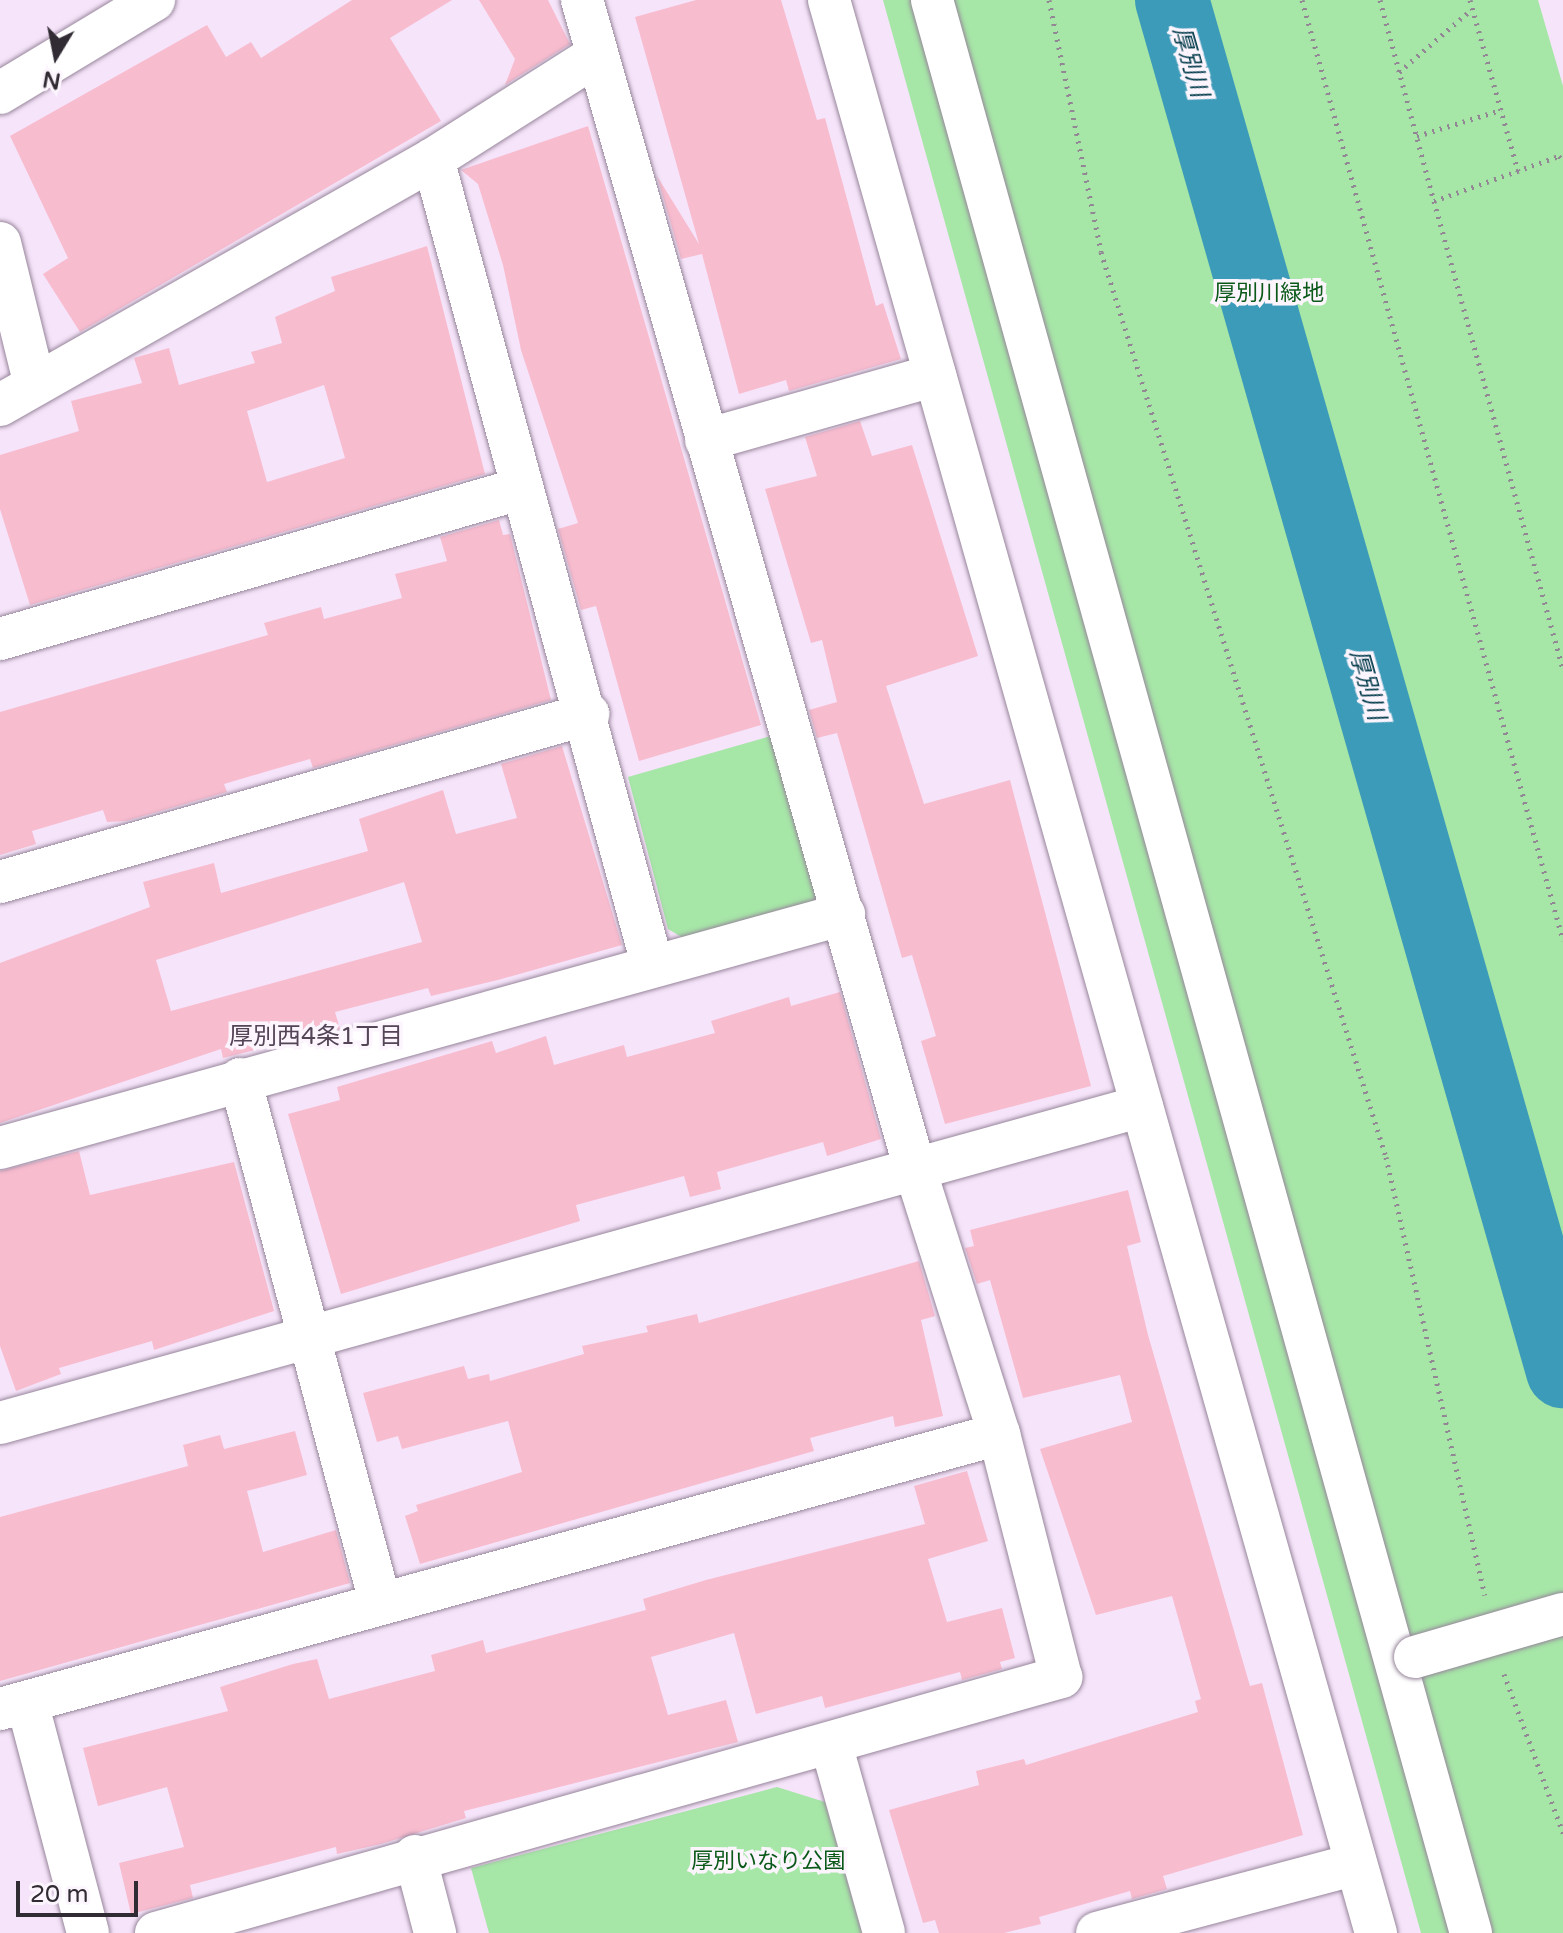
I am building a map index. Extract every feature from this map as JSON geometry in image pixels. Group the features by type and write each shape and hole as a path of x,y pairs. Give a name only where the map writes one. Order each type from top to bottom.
{"street":[{"path":"0,93 93,15 154,0"},
{"path":"156,1933 415,1856 831,1744 1061,1677 999,1434 915,1169 582,0"},
{"path":"829,0 1376,1933"},
{"path":"932,0 1406,1659 1471,1933"},
{"path":"0,243 17,395 433,159 597,55"},
{"path":"433,159 588,714 652,964"},
{"path":"706,440 935,375"},
{"path":"0,639 523,488"},
{"path":"0,882 588,714"},
{"path":"0,1148 652,964 844,914"},
{"path":"240,1079 380,1602"},
{"path":"0,1423 1142,1106"},
{"path":"88,1933 14,1705 999,1434"},
{"path":"1406,1659 1563,1614"},
{"path":"831,1744 884,1933"},
{"path":"415,1856 435,1933"},
{"path":"1097,1933 1356,1864"}],"path":[{"path":"1049,0 1101,252 1386,1157 1487,1604"},
{"path":"1302,0 1563,940"},
{"path":"1380,0 1563,669"},
{"path":"1470,0 1518,171"},
{"path":"1399,72 1472,9"},
{"path":"1417,136 1501,110"},
{"path":"1434,201 1559,156 1563,161"},
{"path":"1502,1664 1516,1723 1563,1833"}],"green space":[{"name":"厚別川緑地","path":"883,0 1538,0 1563,86 1563,1933 1421,1933"},
{"path":"785,732 825,888 814,908 690,942 668,929 628,777"},
{"name":"厚別いなり公園","path":"777,1787 825,1802 862,1933 489,1933 471,1868"}],"building":[{"path":"352,0 452,0 390,38 441,121 80,332 43,274 68,258 10,136 207,25 226,57 251,42 261,58"},
{"path":"479,0 548,0 570,44 505,85 515,59"},
{"path":"696,0 781,0 817,120 825,118 876,306 883,303 901,359 789,391 786,380 739,394 702,254 681,259 657,176 699,244 635,17"},
{"path":"588,126 761,725 639,761 596,606 581,610 558,529 578,523 521,350 503,265 478,184 461,170"},
{"path":"427,246 485,474 30,605 0,509 0,455 79,431 71,401 142,383 134,358 169,348 179,385 255,363 251,352 282,343 275,317 335,291 331,277","holes":["324,385 345,458 267,482 247,411"]},
{"path":"860,421 872,456 912,445 978,656 886,686 924,804 1010,780 1091,1086 945,1124 921,1041 936,1036 912,955 902,958 837,733 817,738 809,710 837,702 822,640 811,643 765,489 817,476 805,437"},
{"path":"499,520 503,535 510,534 551,700 313,768 310,759 224,784 227,792 126,821 107,822 103,810 32,831 36,844 0,855 0,712 268,635 264,623 321,607 324,619 402,598 395,574 447,561 440,537"},
{"path":"562,746 622,945 431,996 428,988 335,1012 340,1029 223,1058 221,1049 0,1123 0,963 150,907 143,882 214,863 221,893 368,851 359,819 443,790 456,834 517,818 501,764","holes":["404,882 422,942 171,1011 156,960"]},
{"path":"840,992 881,1139 827,1156 823,1142 717,1172 721,1189 690,1197 684,1176 576,1205 580,1221 341,1294 288,1114 340,1100 337,1087 492,1041 496,1053 546,1036 554,1065 624,1045 627,1057 715,1033 711,1021 789,997 791,1006"},
{"path":"79,1151 90,1195 234,1162 274,1311 154,1350 152,1341 59,1368 61,1374 16,1391 0,1346 0,1171"},
{"path":"1128,1190 1141,1242 1127,1246 1148,1335 1250,1686 1262,1683 1303,1835 1163,1876 1167,1889 1132,1899 1130,1891 1039,1917 1041,1924 1004,1933 939,1933 935,1920 923,1923 889,1810 979,1785 976,1771 1024,1759 1026,1765 1198,1712 1195,1701 1201,1699 1172,1596 1096,1615 1040,1449 1132,1422 1120,1375 1023,1398 990,1280 977,1284 965,1248 974,1246 970,1230"},
{"path":"919,1261 935,1316 921,1320 943,1416 895,1427 893,1416 810,1438 814,1451 420,1564 405,1516 418,1511 416,1505 522,1472 508,1421 402,1449 398,1436 377,1442 363,1393 464,1366 468,1379 489,1374 490,1381 584,1354 582,1346 648,1332 646,1326 697,1314 699,1323"},
{"path":"295,1431 307,1475 247,1491 263,1552 336,1530 350,1583 0,1681 0,1517 188,1466 183,1445 220,1435 224,1449"},
{"path":"967,1471 988,1541 928,1559 947,1622 1002,1608 1015,1658 1000,1662 1002,1669 962,1680 960,1672 825,1708 822,1696 756,1714 734,1633 651,1657 668,1715 726,1700 738,1742 464,1811 466,1818 381,1844 337,1854 336,1847 190,1885 193,1898 131,1914 119,1863 184,1847 167,1787 98,1806 83,1748 228,1711 220,1687 293,1664 317,1659 329,1699 435,1671 431,1655 483,1640 486,1653 646,1610 643,1599 706,1580 925,1524 914,1486"}],"waterway":[{"name":"厚別川","path":"1172,0 1563,1371"}],"district":[{"name":"厚別西4条1丁目","path":"316,1037"}]}
